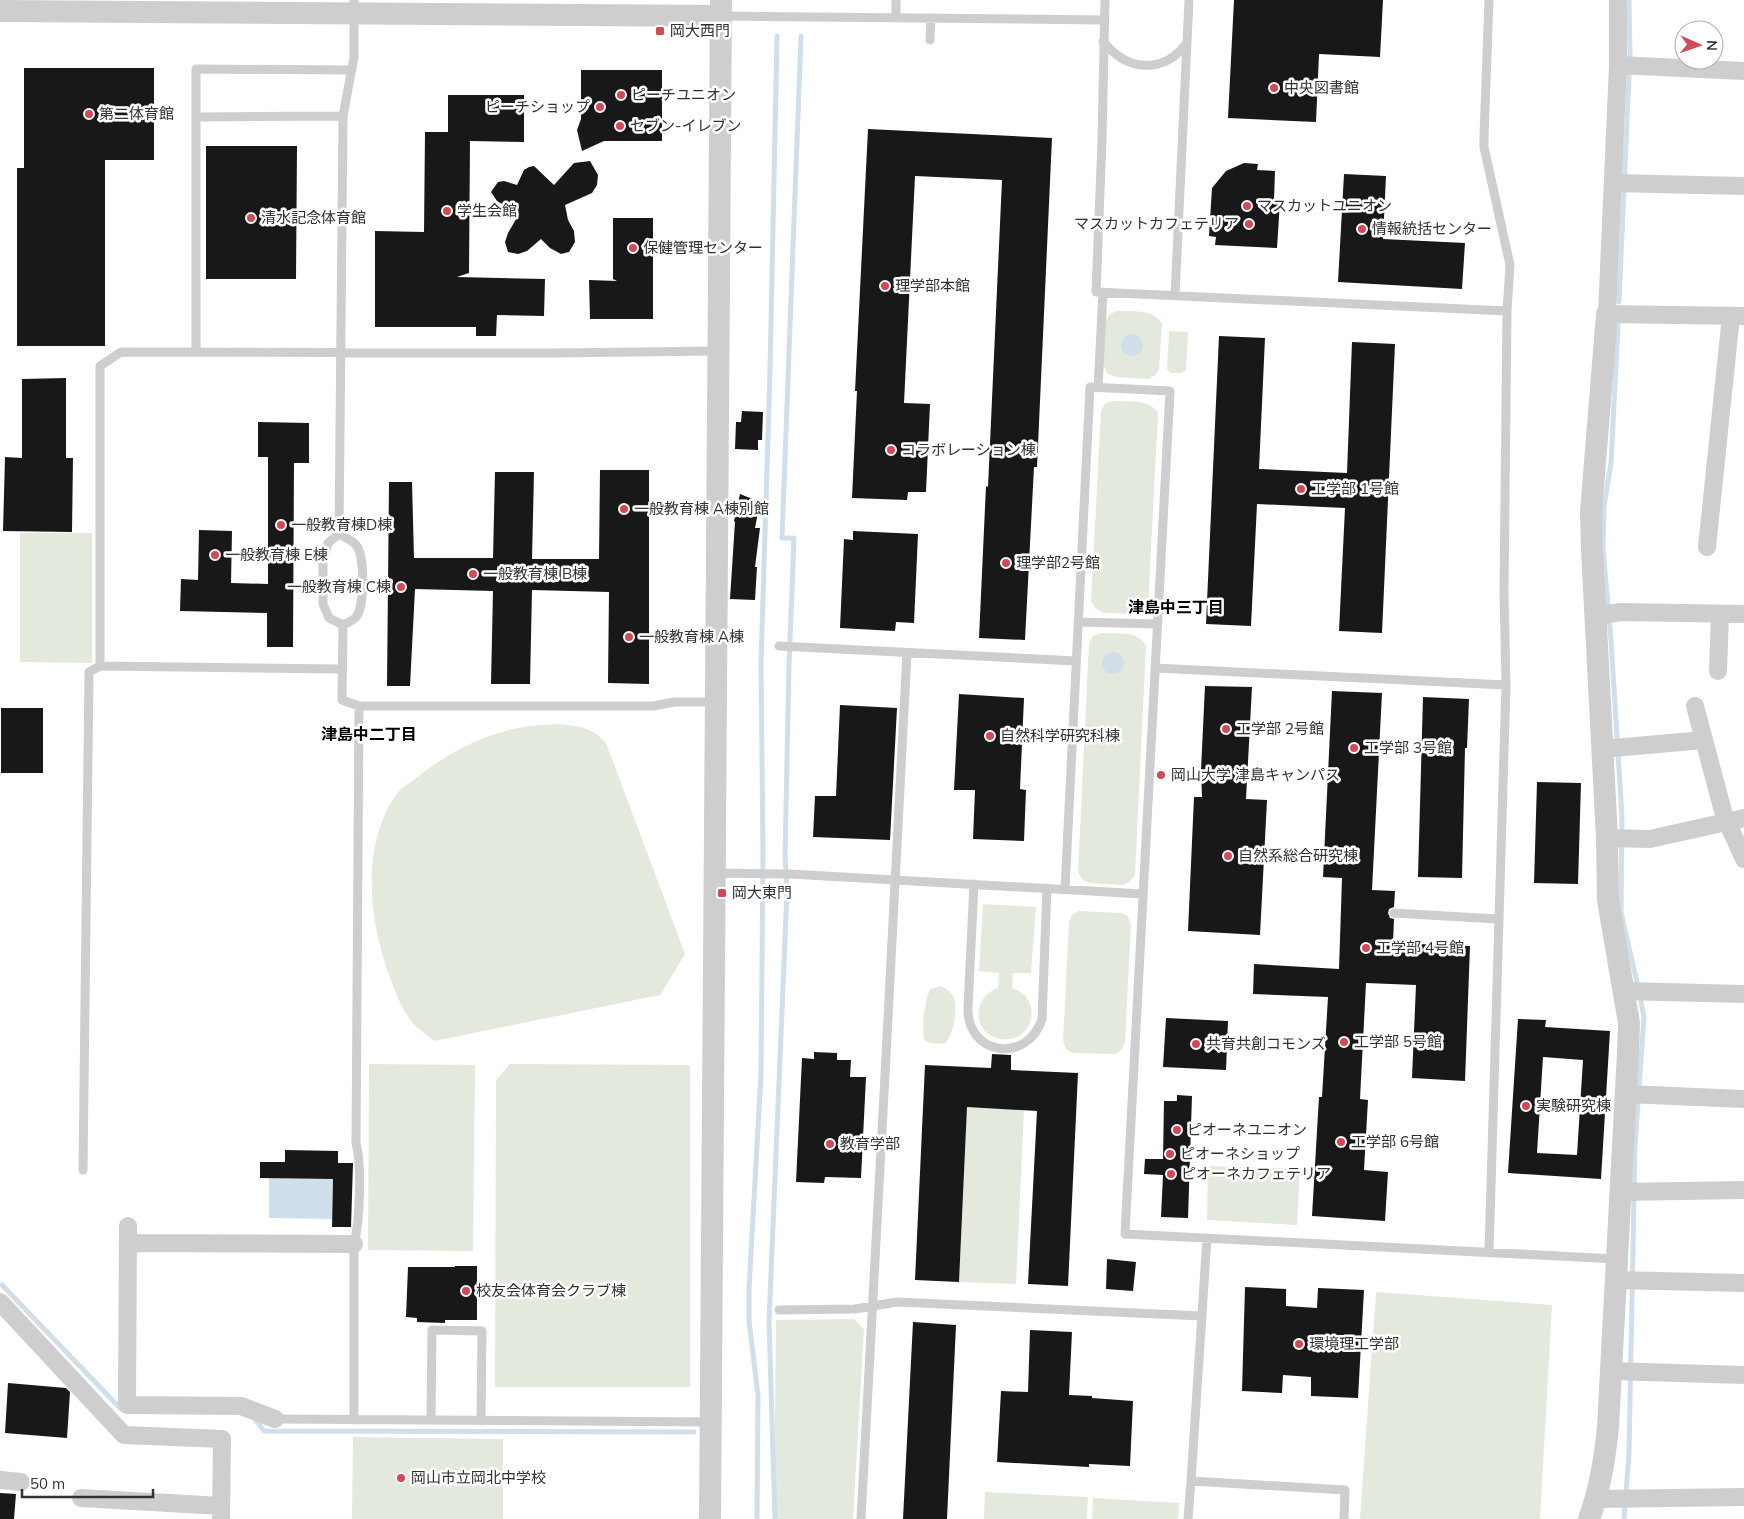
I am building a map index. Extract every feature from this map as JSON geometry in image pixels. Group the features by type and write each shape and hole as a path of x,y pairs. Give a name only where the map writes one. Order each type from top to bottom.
{"street":[{"path":"1618,0 1625,65 1620,183 1591,512 1604,615 1617,838 1608,900 1633,991 1628,1023 1635,1095 1624,1275 1624,1371 1593,1509 1625,1499 1744,1497"},
{"path":"0,10 120,5 721,8 710,1519"},
{"path":"1625,65 1744,71"},
{"path":"1620,183 1744,186"},
{"path":"1607,314 1738,316 1707,547"},
{"path":"1604,615 1621,612 1744,614"},
{"path":"1718,671 1720,614"},
{"path":"1695,706 1724,815 1736,820"},
{"path":"1612,749 1704,740"},
{"path":"1617,838 1650,839 1736,820"},
{"path":"1736,820 1744,859"},
{"path":"1633,991 1744,994"},
{"path":"1635,1095 1744,1099"},
{"path":"1630,1192 1744,1190"},
{"path":"275,1419 241,1406 127,1405 128,1234 354,1244"},
{"path":"1624,1275 1744,1284"},
{"path":"0,1302 124,1435 222,1439 221,1512 81,1498"},
{"path":"1624,1371 1744,1375"},
{"path":"0,1480 21,1482"}],"lane":[{"path":"896,0 896,18"},
{"path":"1105,0 1096,292 1508,311"},
{"path":"1175,295 1189,0"},
{"path":"1489,0 1484,147 1510,265 1504,592 1506,685 1497,919 1489,1252"},
{"path":"343,625 329,618 323,604 323,559 328,544 339,534 343,116 352,70 354,6"},
{"path":"721,8 896,18 1104,20"},
{"path":"930,40 931,18"},
{"path":"1103,40 1116,55 1129,63 1143,66 1159,64 1173,58 1187,43"},
{"path":"196,352 196,69 352,70"},
{"path":"196,117 343,116"},
{"path":"1098,388 1103,292"},
{"path":"100,666 100,366 121,352 662,353 718,351"},
{"path":"1065,889 1090,387 1170,391 1124,1234 1489,1252 1624,1275"},
{"path":"339,534 356,544 362,557 362,601 356,617 343,625"},
{"path":"1078,622 1158,624"},
{"path":"343,625 342,700 359,706 653,706 674,702 716,702"},
{"path":"786,646 1076,661"},
{"path":"861,1519 871,1306 897,880 907,653"},
{"path":"83,1170 89,672 100,666 342,669"},
{"path":"1155,668 1506,685"},
{"path":"354,1420 354,1244 357,1231 360,1157 356,1142 359,706"},
{"path":"715,872 786,874 1143,894"},
{"path":"974,884 968,1014 978,1038 989,1046 1000,1049 1014,1048 1026,1042 1036,1033 1042,1019 1047,888"},
{"path":"1394,913 1497,919"},
{"path":"1188,1519 1207,1238"},
{"path":"779,1310 855,1309 897,1302 1201,1316"},
{"path":"431,1420 432,1330 482,1331 481,1421"},
{"path":"275,1419 711,1422"},
{"path":"1191,1481 1345,1490 1344,1519"}],"shaded area":[{"path":"1117,311 1148,313 1154,315 1162,324 1159,370 1149,379 1115,377 1107,373 1103,365 1105,321 1110,314"},
{"path":"1169,331 1188,332 1186,370 1181,373 1171,373 1167,369"},
{"path":"1132,334 1140,337 1143,345 1140,353 1132,356 1124,353 1121,345 1124,337"},
{"path":"1112,401 1144,403 1154,408 1158,413 1148,605 1137,614 1103,613 1095,608 1091,601 1101,411 1105,404"},
{"path":"20,533 92,533 92,663 20,662"},
{"path":"1101,633 1132,635 1138,637 1146,646 1135,875 1129,882 1123,885 1090,883 1082,879 1078,872 1089,643 1093,636"},
{"path":"1113,652 1121,655 1124,663 1121,671 1113,674 1105,671 1102,663 1105,655"},
{"path":"557,724 577,726 589,730 606,743 685,954 660,995 434,1041 414,1024 399,1000 383,958 377,934 373,909 373,858 378,834 386,811 399,791 456,751 482,739 509,730"},
{"path":"983,904 1036,907 1031,973 1013,973 1012,988 1022,993 1029,1001 1031,1019 1021,1035 1012,1039 1001,1039 991,1036 984,1031 978,1015 983,999 998,988 999,973 979,971"},
{"path":"1078,911 1121,913 1128,916 1131,924 1125,1041 1122,1049 1116,1054 1073,1053 1066,1049 1063,1041 1069,922 1072,915"},
{"path":"941,986 951,993 955,1004 955,1019 945,1044 930,1043 924,1040 923,1033 925,1007 930,989"},
{"path":"369,1064 475,1065 473,1251 368,1250"},
{"path":"510,1064 690,1065 690,1387 495,1387 496,1080"},
{"path":"967,1107 1024,1110 1016,1284 959,1282"},
{"path":"1208,1166 1300,1169 1297,1225 1207,1220"},
{"path":"269,1178 333,1179 332,1219 269,1218"},
{"path":"1376,1292 1552,1305 1540,1519 1360,1519"},
{"path":"854,1319 864,1329 853,1519 774,1519 776,1320"},
{"path":"353,1437 503,1439 503,1519 352,1519"},
{"path":"985,1492 1088,1497 1087,1519 984,1519"},
{"path":"1093,1498 1179,1503 1178,1519 1092,1519"}],"building":[{"name":"中央図書館","path":"1234,0 1383,0 1380,57 1319,54 1316,122 1228,118"},
{"path":"24,68 154,68 154,160 105,160 105,346 17,346 17,168 24,168"},
{"name":"ピーチユニオン","path":"581,70 662,70 662,141 604,141 582,151 577,130 581,119"},
{"name":"学生会館","path":"448,95 524,95 524,142 470,141 469,273 457,277 545,279 544,316 497,315 496,336 476,336 476,327 375,327 375,231 424,232 425,132 448,132"},
{"name":"理学部本館","path":"868,129 1052,138 1037,467 1034,467 1025,640 979,638 1002,180 915,176 904,403 930,404 926,492 908,492 907,500 852,498 857,391 855,391"},
{"name":"清水記念体育館","path":"206,146 297,146 296,279 206,279"},
{"path":"590,161 598,175 597,185 592,193 565,205 568,220 574,231 575,242 569,252 561,254 550,248 541,239 527,251 518,254 508,252 505,242 519,214 497,201 491,192 498,182 504,181 517,185 524,170 534,166 554,185 574,163"},
{"name":"マスカットユニオン","path":"1244,163 1258,164 1257,170 1275,171 1274,200 1280,201 1277,248 1215,245 1216,237 1209,236 1212,188 1226,171"},
{"name":"情報統括センター","path":"1344,174 1386,176 1383,239 1465,243 1462,289 1338,282"},
{"name":"保健管理センター","path":"613,218 653,218 653,319 590,319 589,280 617,281 613,279"},
{"name":"工学部 1号館","path":"1219,336 1265,338 1259,469 1347,473 1352,342 1395,344 1382,633 1339,631 1345,508 1257,504 1251,626 1206,624"},
{"path":"66,378 66,458 73,458 72,532 3,531 5,457 22,458 22,379"},
{"path":"742,411 763,412 762,440 758,440 758,450 735,449 736,422 741,422"},
{"name":"一般教育棟D棟","path":"258,422 309,423 309,463 294,463 293,647 267,647 267,613 180,611 181,579 198,580 199,530 232,531 231,583 268,584 268,457 258,457"},
{"path":"600,470 649,470 649,684 608,683 609,592 532,590 530,684 491,684 493,591 415,589 410,686 387,686 389,482 412,482 414,558 493,558 495,472 534,472 532,559 599,559"},
{"path":"740,494 760,502 755,528 760,528 755,567 757,567 755,600 730,599 734,521"},
{"path":"853,531 918,534 914,623 896,622 895,631 840,628 844,539 853,540"},
{"name":"自然系総合研究棟","path":"1205,686 1252,687 1246,799 1267,800 1260,935 1188,931 1194,797 1202,797 1201,770"},
{"path":"1332,691 1382,693 1372,890 1395,891 1394,907 1389,909 1388,913 1390,918 1394,919 1393,943 1470,946 1465,1081 1412,1078 1416,985 1366,983 1360,1099 1368,1100 1364,1170 1388,1172 1385,1221 1312,1216 1319,1097 1322,1097 1328,997 1253,994 1254,964 1339,969 1342,878 1323,877"},
{"name":"自然科学研究科棟","path":"959,694 1024,698 1020,789 1026,790 1024,841 973,839 975,790 954,790"},
{"path":"1423,697 1469,699 1467,748 1465,748 1462,878 1418,877"},
{"path":"840,705 897,708 890,840 813,837 815,796 836,796"},
{"path":"1,708 43,708 43,773 1,773"},
{"path":"1537,782 1581,783 1578,884 1534,883"},
{"name":"共育共創コモンズ","path":"1166,1018 1228,1021 1226,1070 1163,1067"},
{"name":"実験研究棟","path":"1518,1019 1546,1020 1545,1027 1610,1031 1601,1179 1508,1173","holes":["1543,1057 1583,1060 1577,1155 1537,1153"]},
{"path":"814,1052 837,1053 837,1060 851,1060 850,1077 866,1077 861,1178 825,1177 824,1183 796,1182 802,1058 814,1059"},
{"name":"教育学部","path":"992,1054 1011,1055 1011,1070 1078,1073 1068,1286 1028,1284 1037,1111 967,1107 959,1282 915,1280 925,1065 991,1068"},
{"name":"ピオーネユニオン","path":"1177,1095 1192,1096 1188,1218 1161,1217 1163,1175 1144,1174 1145,1159 1163,1159 1164,1101 1177,1101"},
{"path":"285,1150 338,1151 338,1163 353,1163 351,1227 332,1227 333,1179 260,1178 260,1162 285,1162"},
{"path":"1107,1259 1136,1262 1133,1291 1106,1289"},
{"path":"477,1266 477,1320 445,1320 445,1323 417,1322 417,1318 406,1317 408,1267"},
{"name":"環境理工学部","path":"1245,1287 1286,1289 1286,1306 1317,1308 1318,1288 1364,1290 1358,1398 1311,1396 1311,1377 1283,1375 1282,1393 1242,1391"},
{"path":"913,1322 956,1325 947,1519 903,1519"},
{"path":"1030,1330 1072,1332 1069,1395 1133,1401 1130,1466 1089,1464 1089,1467 997,1462 1001,1391 1028,1392"},
{"path":"8,1383 66,1388 70,1392 67,1438 5,1433"},
{"path":"0,1493 16,1494 14,1519 0,1519"}],"waterway":[{"path":"1619,302 1630,55 1629,0"},
{"path":"757,1519 758,1395 749,1321 749,1289 761,1074 763,854 761,663 770,371 777,36"},
{"path":"775,1519 769,1321 787,891 785,856 794,538 782,538 801,36"},
{"path":"1618,325 1611,463 1604,506 1603,548 1622,817 1621,912 1638,987"},
{"path":"1624,1519 1629,1453 1635,1145 1644,1017 1640,996"},
{"path":"2,1285 123,1409"},
{"path":"254,1418 264,1431 694,1432"}],"place":[{"name":"岡大西門","path":"660,31"},
{"name":"中央図書館","path":"1274,88"},
{"name":"ピーチユニオン","path":"621,95"},
{"name":"ピーチショップ","path":"600,107"},
{"name":"第二体育館","path":"89,114"},
{"name":"セブン-イレブン","path":"620,126"},
{"name":"マスカットユニオン","path":"1247,206"},
{"name":"学生会館","path":"447,211"},
{"name":"清水記念体育館","path":"251,218"},
{"name":"マスカットカフェテリア","path":"1249,224"},
{"name":"情報統括センター","path":"1362,229"},
{"name":"保健管理センター","path":"633,248"},
{"name":"理学部本館","path":"885,286"},
{"name":"コラボレーション棟","path":"891,450"},
{"name":"工学部 1号館","path":"1301,489"},
{"name":"一般教育棟 A棟別館","path":"624,509"},
{"name":"一般教育棟D棟","path":"281,525"},
{"name":"一般教育棟 E棟","path":"215,555"},
{"name":"理学部2号館","path":"1006,563"},
{"name":"一般教育棟 B棟","path":"473,574"},
{"name":"一般教育棟 C棟","path":"401,587"},
{"name":"一般教育棟 A棟","path":"629,637"},
{"name":"工学部 2号館","path":"1226,729"},
{"name":"自然科学研究科棟","path":"990,736"},
{"name":"工学部 3号館","path":"1354,748"},
{"name":"岡山大学 津島キャンパス","path":"1161,775"},
{"name":"自然系総合研究棟","path":"1228,856"},
{"name":"岡大東門","path":"722,893"},
{"name":"工学部 4号館","path":"1366,948"},
{"name":"工学部 5号館","path":"1344,1042"},
{"name":"共育共創コモンズ","path":"1196,1044"},
{"name":"実験研究棟","path":"1526,1106"},
{"name":"ピオーネユニオン","path":"1177,1130"},
{"name":"工学部 6号館","path":"1341,1142"},
{"name":"教育学部","path":"830,1144"},
{"name":"ピオーネショップ","path":"1170,1154"},
{"name":"ピオーネカフェテリア","path":"1171,1174"},
{"name":"校友会体育会クラブ棟","path":"466,1291"},
{"name":"環境理工学部","path":"1299,1344"},
{"name":"岡山市立岡北中学校","path":"401,1478"}],"district":[{"name":"津島中三丁目","path":"1176,607"},
{"name":"津島中二丁目","path":"369,734"}]}
